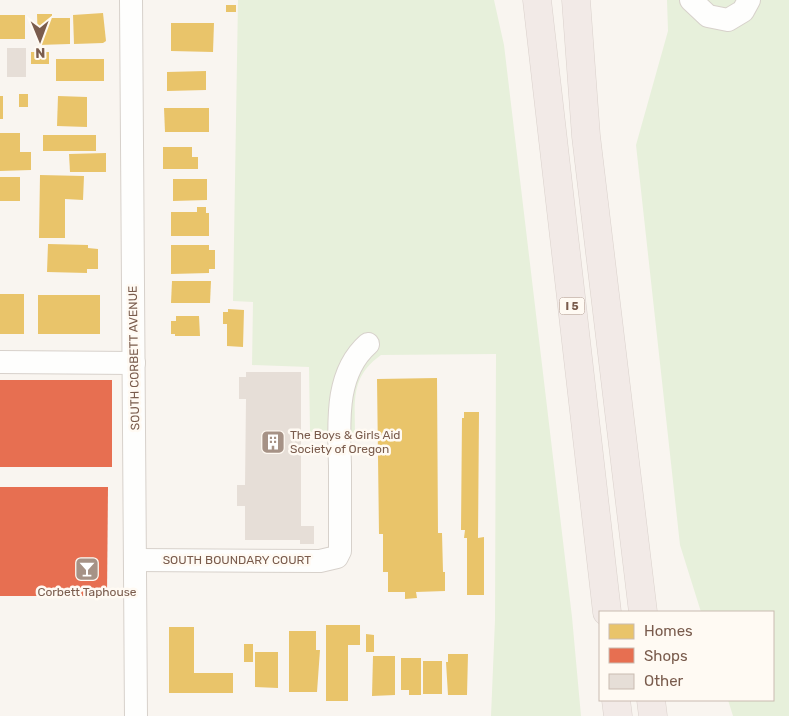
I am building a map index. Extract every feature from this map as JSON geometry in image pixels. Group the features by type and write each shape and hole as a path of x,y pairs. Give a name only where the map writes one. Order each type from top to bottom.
{"highway":[{"name":"I 5","path":"537,0 607,611"},
{"path":"576,0 586,136 643,611"},
{"path":"616,701 618,716"},
{"path":"651,701 653,716"}],"street":[{"name":"SOUTH CORBETT AVENUE","path":"131,0 136,716"},
{"path":"691,0 708,16 728,20 744,11 749,0"},
{"name":"SOUTH BOUNDARY COURT","path":"136,560 320,561 337,557 340,550 340,404 349,369 358,354 368,344"},
{"path":"0,362 134,363"}],"green space":[{"path":"238,0 494,0 504,45 572,617 581,716 491,716 495,620 496,354 381,355 371,363 359,381 355,401 355,435 310,432 309,367 252,365 253,302 233,301"},
{"path":"667,0 789,0 789,716 733,716 728,701 774,701 774,611 701,611 680,545 636,145 668,31"}],"building: Homes":[{"path":"226,5 236,5 236,12 226,12"},
{"path":"103,13 106,41 103,43 74,44 73,15"},
{"path":"37,14 52,14 52,18 70,18 70,44 38,45"},
{"path":"0,15 25,15 25,39 0,39"},
{"path":"171,23 214,23 213,52 171,51"},
{"path":"31,52 49,52 49,64 31,64"},
{"path":"56,59 104,59 104,81 56,81"},
{"path":"206,71 206,90 167,91 167,72"},
{"path":"19,94 28,94 28,107 19,107"},
{"path":"0,96 3,96 3,119 0,119"},
{"path":"58,96 87,97 87,127 57,126"},
{"path":"164,108 209,108 209,132 165,132"},
{"path":"0,133 20,133 20,152 31,152 31,170 0,171"},
{"path":"43,135 96,135 96,151 43,151"},
{"path":"163,147 192,147 192,157 198,157 198,169 163,169"},
{"path":"106,153 106,172 70,172 69,154"},
{"path":"40,175 84,176 83,200 65,199 65,238 39,238"},
{"path":"0,177 20,177 20,201 0,201"},
{"path":"173,179 207,179 207,200 173,201"},
{"path":"197,207 206,207 206,213 209,213 209,236 171,236 171,212 197,212"},
{"path":"48,244 88,245 88,248 98,249 98,269 87,269 87,273 47,272"},
{"path":"171,245 209,245 209,250 215,250 215,269 209,269 209,273 171,274"},
{"path":"172,281 211,281 210,303 171,303"},
{"path":"0,294 24,294 24,334 0,334"},
{"path":"38,295 100,295 100,334 38,334"},
{"path":"228,309 244,310 243,347 227,346 227,324 223,324 223,312 228,312"},
{"path":"176,316 199,316 200,336 175,336 175,334 171,334 171,321 176,321"},
{"path":"437,378 438,533 442,533 445,591 416,592 417,598 405,599 405,592 388,592 388,572 383,572 383,534 379,534 377,379"},
{"path":"464,412 479,412 478,538 484,537 484,595 467,595 467,538 464,538 465,530 461,530 462,418 464,418"},
{"path":"326,625 360,625 360,645 348,645 348,701 326,701"},
{"path":"169,627 194,627 194,673 233,673 233,693 169,693"},
{"path":"289,631 316,631 316,650 320,650 317,692 289,692"},
{"path":"366,634 374,635 374,652 366,652"},
{"path":"244,644 253,644 253,662 244,662"},
{"path":"255,652 278,652 278,688 255,687"},
{"path":"448,654 468,654 467,695 448,695 446,662 448,662"},
{"path":"373,656 395,656 395,695 372,696"},
{"path":"401,658 421,658 421,695 409,695 409,690 401,690"},
{"path":"423,661 442,661 442,694 423,694"}],"building: Shops":[{"path":"0,380 112,380 112,467 0,467"},
{"path":"0,487 108,487 107,596 0,596"}],"building: Other":[{"path":"7,48 26,48 26,77 7,77"},
{"name":"The Boys & Girls Aid Society of Oregon","path":"246,372 301,372 301,526 314,526 314,544 300,544 300,540 245,540 245,506 237,506 237,485 245,485 246,399 239,399 239,377 246,377"}],"place":[{"name":"The Boys & Girls Aid Society of Oregon","path":"273,442"},
{"name":"Corbett Taphouse","path":"87,569"}]}
